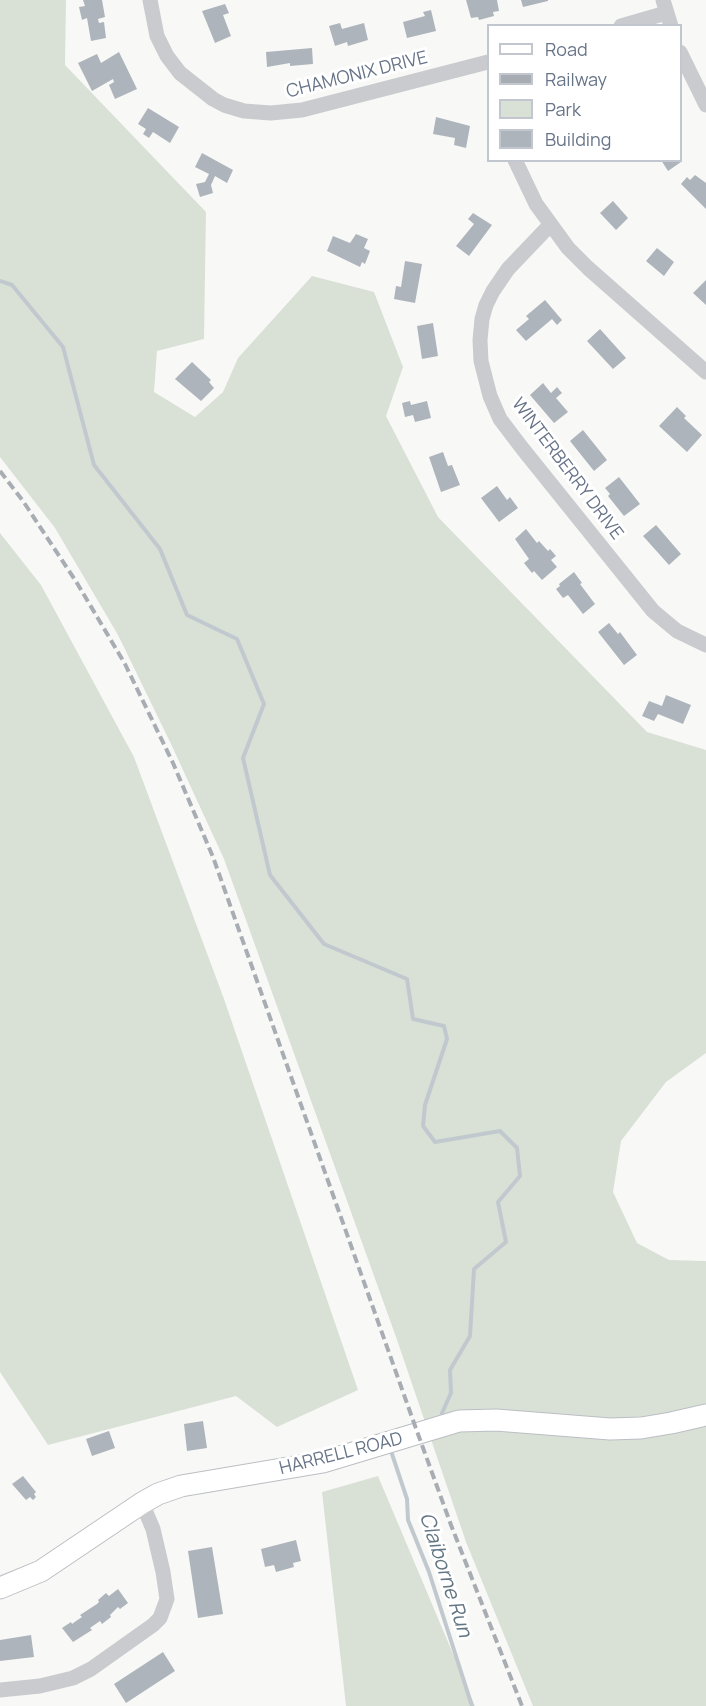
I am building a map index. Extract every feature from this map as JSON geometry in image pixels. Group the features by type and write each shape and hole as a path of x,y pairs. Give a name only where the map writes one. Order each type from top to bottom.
{"street":[{"name":"CHAMONIX DRIVE","path":"150,0 158,36 167,56 180,73 213,99 244,111 271,113 302,110 487,66"},
{"path":"628,24 667,13"},
{"path":"682,54 706,105"},
{"path":"516,162 550,225 568,248 706,372"},
{"name":"WINTERBERRY DRIVE","path":"550,225 508,268 486,305 480,340 481,361 490,396 500,419 653,611 677,631 706,645"},
{"name":"HARRELL ROAD","path":"0,1588 41,1571 142,1503 158,1494 182,1486 324,1462 459,1421 496,1420 610,1429 651,1426 706,1415"},
{"path":"0,1690 40,1686 73,1678 91,1669 160,1618 166,1599 163,1572 153,1529 142,1503"}],"green space":[{"path":"0,0 66,0 65,65 206,212 204,339 157,351 154,392 195,417 223,392 238,358 312,276 374,292 403,367 386,416 438,517 647,732 706,750 706,1053 666,1082 621,1141 613,1192 637,1243 669,1260 706,1261 706,1706 533,1706 466,1542 396,1337 224,859 118,635 55,528 0,457"},
{"path":"0,533 41,585 134,757 224,999 358,1390 277,1427 236,1396 48,1445 0,1372"},
{"path":"378,1476 475,1706 346,1706 322,1492"}],"building":[{"path":"83,0 102,0 105,17 98,19 99,23 104,22 106,38 91,41 87,18 82,20 79,7 85,6"},
{"path":"466,0 497,0 499,11 493,12 494,16 479,20 478,17 471,18"},
{"path":"521,0 548,0 548,1 523,7"},
{"path":"225,4 229,13 223,15 231,36 215,43 202,11"},
{"path":"431,10 436,31 407,38 403,22 425,16 423,12"},
{"path":"340,23 342,29 364,23 368,40 348,46 347,42 335,46 329,26"},
{"path":"312,48 313,64 290,66 290,63 267,67 266,52"},
{"path":"119,52 137,89 115,99 109,85 114,82 113,79 92,91 78,63 97,54 101,63"},
{"path":"148,108 179,127 170,143 153,132 149,138 143,134 146,129 138,124"},
{"path":"436,117 470,126 466,148 454,145 455,138 433,134"},
{"path":"202,153 233,170 227,183 215,176 211,185 213,193 200,197 196,184 205,182 209,174 195,167"},
{"path":"662,162 681,162 668,171"},
{"path":"695,175 706,183 706,209 681,184 687,177 690,180"},
{"path":"613,201 628,218 616,230 600,213"},
{"path":"473,213 492,225 469,256 456,246 474,224 468,219"},
{"path":"356,234 368,239 364,248 370,251 365,264 362,262 360,267 327,251 333,236 350,243"},
{"path":"657,248 674,262 664,276 646,261"},
{"path":"405,261 422,264 415,303 394,299 396,286 401,287"},
{"path":"706,280 706,305 693,293"},
{"path":"545,300 562,320 557,325 552,319 526,341 516,330 529,319 526,316"},
{"path":"433,323 438,356 422,359 417,326"},
{"path":"600,329 626,358 613,369 587,341"},
{"path":"192,362 211,380 209,382 214,388 201,401 175,379"},
{"path":"543,383 551,393 557,387 562,393 556,398 568,412 554,423 530,395"},
{"path":"410,401 411,405 427,401 431,418 415,422 413,415 405,417 402,403"},
{"path":"677,407 686,416 684,418 702,435 687,452 659,426"},
{"path":"583,430 607,460 594,471 570,441"},
{"path":"443,452 448,466 452,465 460,485 441,492 429,457"},
{"path":"619,477 640,504 624,516 608,496 610,494 605,488"},
{"path":"497,486 507,500 510,497 518,508 499,522 481,498"},
{"path":"656,525 681,554 669,565 643,536"},
{"path":"526,529 537,543 539,541 556,556 551,560 557,567 542,580 524,563 529,559 515,539"},
{"path":"574,572 595,604 583,614 568,595 563,598 556,589"},
{"path":"609,623 618,634 620,632 637,655 624,665 598,632"},
{"path":"666,695 691,705 683,724 658,714 654,721 642,716 649,701 662,706"},
{"path":"203,1421 207,1448 187,1451 184,1424"},
{"path":"109,1431 115,1448 92,1456 86,1439"},
{"path":"23,1476 36,1492 33,1500 30,1497 26,1500 12,1484"},
{"path":"296,1540 301,1561 293,1563 294,1567 276,1572 274,1565 265,1567 261,1549"},
{"path":"212,1547 223,1614 198,1618 188,1551"},
{"path":"118,1589 128,1603 120,1609 118,1607 102,1624 100,1621 90,1628 92,1630 73,1642 62,1628 82,1617 80,1615 97,1604 106,1593 109,1596"},
{"path":"31,1635 34,1657 0,1661 0,1640"},
{"path":"163,1652 175,1671 126,1703 114,1684"}],"waterway":[{"name":"Claiborne Run","path":"0,281 12,285 63,347 94,465 160,549 187,615 237,639 264,704 243,758 270,875 324,944 407,979 413,1019 444,1026 447,1039 425,1105 423,1126 435,1142 500,1131 517,1148 520,1176 498,1202 506,1242 474,1269 470,1336 450,1370 451,1393 442,1413"},
{"name":"Claiborne Run","path":"392,1454 407,1499 408,1520 429,1572 472,1706"}],"railway":[{"path":"0,471 23,501 77,583 125,664 173,763 213,857 451,1525 522,1706"}]}
